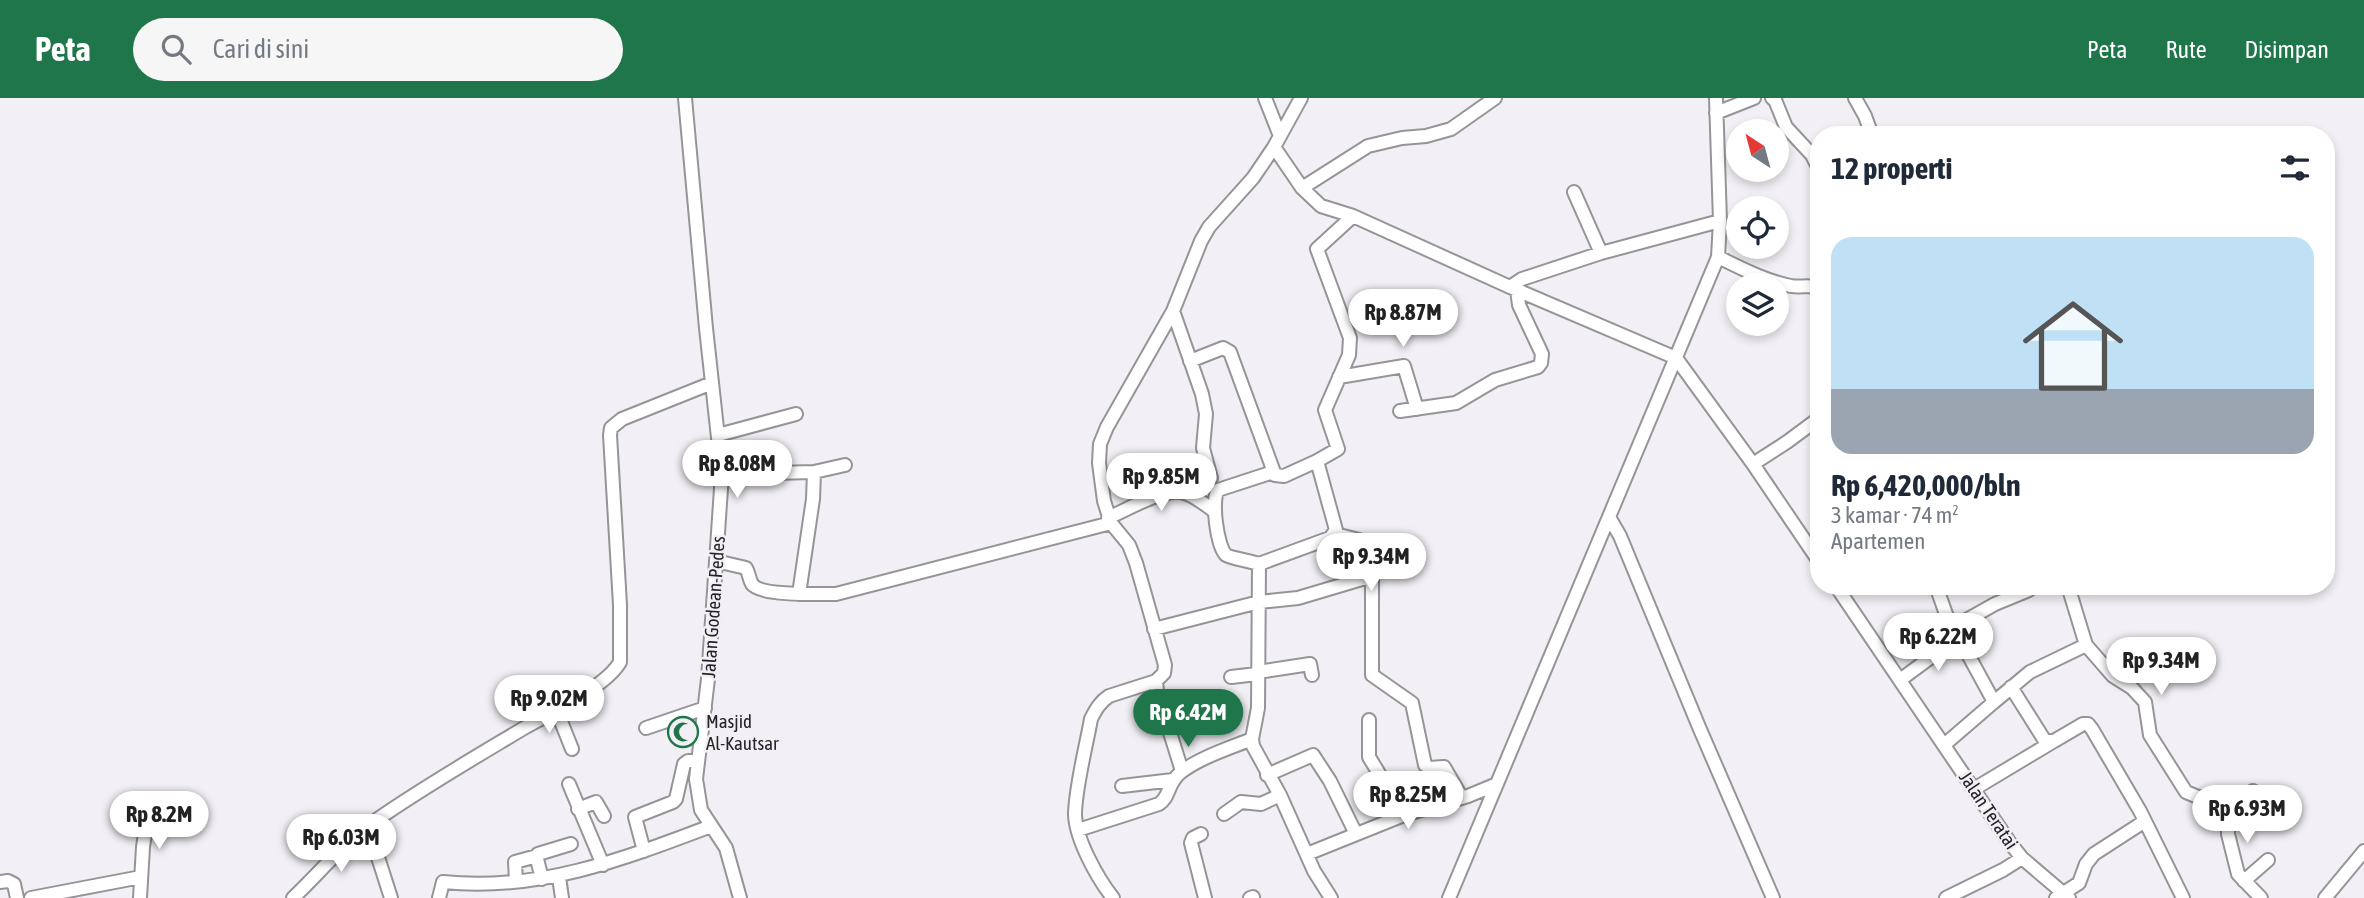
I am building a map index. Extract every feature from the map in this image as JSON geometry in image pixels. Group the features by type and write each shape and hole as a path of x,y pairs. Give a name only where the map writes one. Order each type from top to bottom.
{"street":[{"name":"Jalan Godean-Pedes","path":"685,98 722,474 705,708 696,779 701,810 728,854 740,898"},
{"path":"1265,98 1277,142 1302,188 1321,206 1353,216 1676,358 1754,464 1810,548"},
{"path":"1113,898 1103,885 1075,818 1091,719 1098,706 1110,696 1156,681 1164,673 1165,665 1133,554 1110,521 1099,463 1100,444 1107,427 1173,312 1209,227 1253,178 1301,98"},
{"path":"1302,188 1368,146 1451,129 1495,98"},
{"path":"1451,897 1718,257 1720,221 1716,98"},
{"path":"1716,113 1754,98"},
{"path":"1772,98 1786,127 1810,153"},
{"path":"1855,98 1868,126"},
{"path":"1574,192 1601,253"},
{"path":"1190,361 1223,348 1230,352 1273,472 1278,476 1317,461 1338,449 1325,410 1349,355 1350,338 1317,249 1353,216"},
{"path":"1513,288 1522,279 1601,253 1720,221"},
{"path":"1718,257 1762,278 1793,287 1810,286"},
{"path":"1400,411 1457,403 1495,380 1541,363 1542,354 1513,288"},
{"path":"1173,312 1206,414 1203,448 1211,478"},
{"path":"1339,377 1404,366 1417,409"},
{"path":"293,898 354,836 472,759 593,687 617,668 620,662 620,605 611,428 616,422 632,414 712,383"},
{"path":"718,435 796,414"},
{"path":"1754,464 1810,425"},
{"path":"1317,461 1331,505 1335,534"},
{"path":"722,474 814,472 845,465"},
{"path":"799,594 813,499 814,472"},
{"path":"1273,472 1218,490 1214,498 1214,511 1225,553 1230,557 1259,564 1335,534 1359,540 1372,576 1372,675 1412,703 1424,765 1429,768 1444,767 1462,798"},
{"path":"716,561 746,568 752,584 759,589 799,594 836,594 1110,521 1152,499 1177,491 1192,496 1214,511"},
{"path":"1609,517 1773,898"},
{"path":"1259,564 1258,708 1252,746 1280,795 1314,871 1331,898"},
{"path":"1154,629 1259,602 1298,598 1372,576"},
{"name":"Jalan Teratai","path":"1842,595 2022,858 2063,896"},
{"path":"1940,595 1960,640 1994,702"},
{"path":"1954,627 2017,595"},
{"path":"2071,595 2085,645 2113,676 2137,692 2145,702 2150,735 2186,792 2216,800 2232,816"},
{"path":"1900,680 1938,652 1960,640"},
{"path":"1944,745 2030,672 2085,645"},
{"path":"1231,677 1310,664 1312,675"},
{"path":"1156,681 1177,776"},
{"path":"2011,687 2040,735 2047,741 2054,741"},
{"path":"646,728 705,708"},
{"path":"556,709 572,749"},
{"path":"1369,720 1369,757 1404,815"},
{"path":"1974,789 2083,724 2088,724 2116,767 2183,898"},
{"path":"1122,786 1177,776 1252,739"},
{"path":"1267,775 1313,755 1330,780 1356,834"},
{"path":"644,851 635,817 673,802 684,764 698,761"},
{"path":"1079,831 1158,804 1166,797 1168,786 1177,776"},
{"path":"569,784 603,865"},
{"path":"1307,854 1404,815 1462,798 1497,784"},
{"path":"2253,791 2228,822 2228,834 2238,874 2261,898"},
{"path":"1224,814 1241,802 1261,804 1280,795"},
{"path":"140,898 143,847 150,801"},
{"path":"579,808 596,802 604,816"},
{"path":"2063,896 2079,883 2089,859 2145,821"},
{"path":"439,898 444,876 471,885 559,877 603,865 712,826"},
{"path":"368,827 391,898"},
{"path":"1201,834 1191,843 1205,898"},
{"path":"516,881 515,862 571,844"},
{"path":"2325,898 2364,851"},
{"path":"537,856 542,879"},
{"path":"1946,898 2022,858"},
{"path":"2244,881 2268,860"},
{"path":"31,898 141,877"},
{"path":"559,877 562,898"},
{"path":"0,883 8,881 14,884 17,898"},
{"path":"492,884 494,898"}],"place":[{"name":"Masjid Al-Kautsar","path":"683,732"}]}
